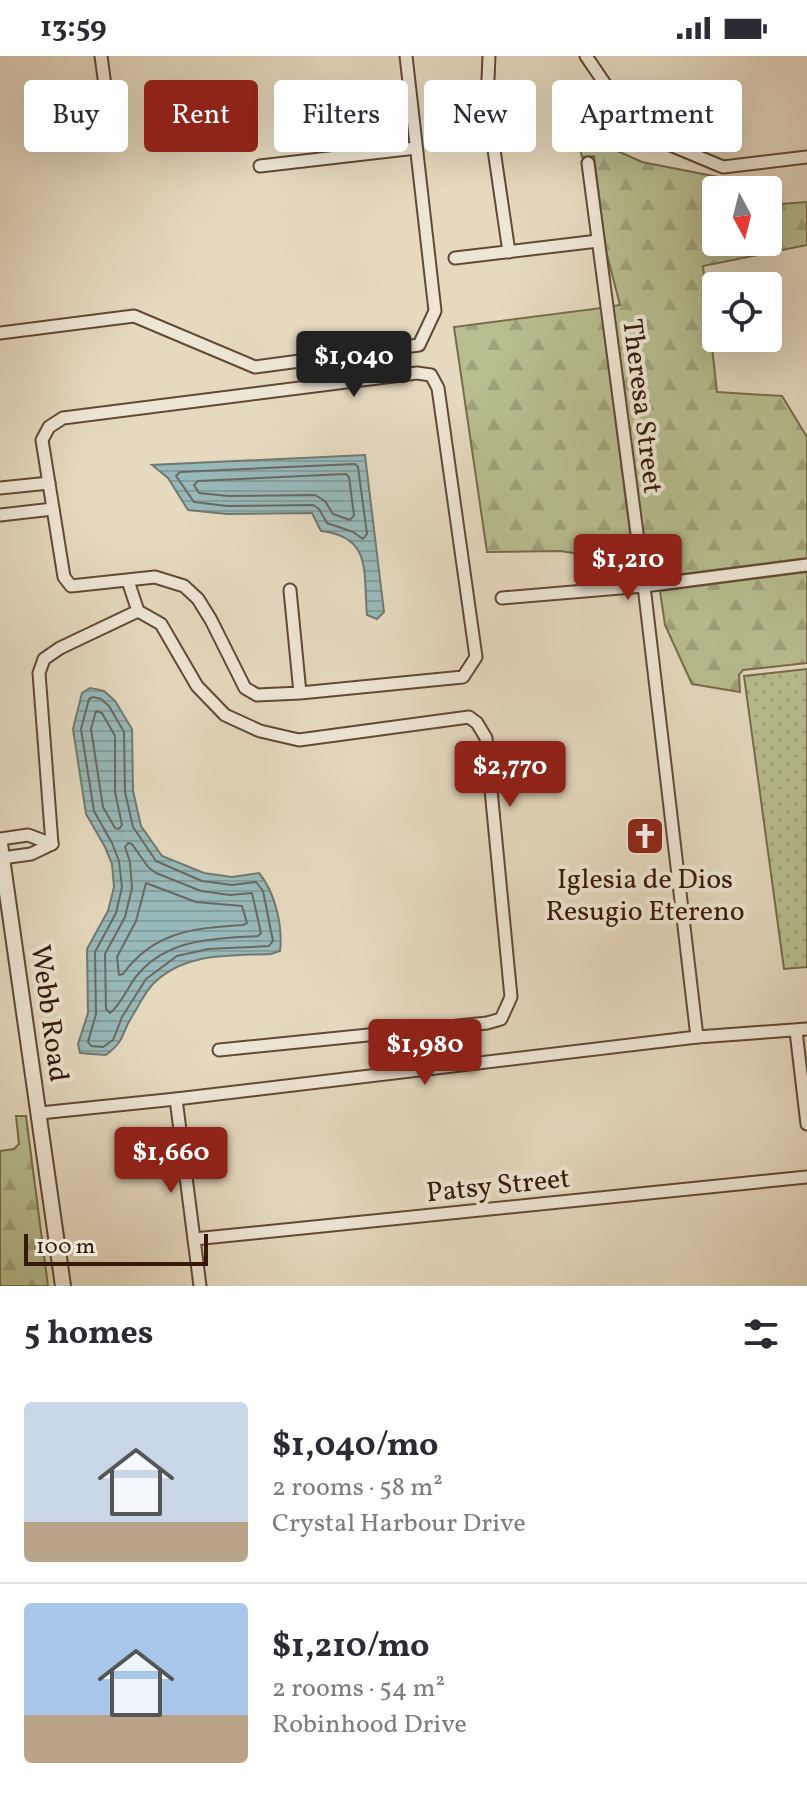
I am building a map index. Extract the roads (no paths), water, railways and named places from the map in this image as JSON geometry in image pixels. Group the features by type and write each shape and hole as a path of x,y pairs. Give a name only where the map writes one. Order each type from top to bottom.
{"street":[{"path":"101,56 104,80"},
{"path":"0,333 134,316 255,367 419,345 435,311 406,56"},
{"path":"489,56 487,102 509,252"},
{"path":"586,56 637,131 723,167 807,157"},
{"path":"260,166 416,148"},
{"name":"Theresa Street","path":"588,163 644,586 697,1037"},
{"path":"455,258 598,241"},
{"path":"417,373 431,375 438,388 476,657 463,677 257,695 245,688 211,620 198,599 184,586 155,577 71,586 64,577 53,509 42,440 49,427 63,418 417,373"},
{"path":"0,488 49,483"},
{"path":"0,515 53,509"},
{"path":"502,598 644,586 807,565"},
{"path":"128,581 138,611 161,624 197,686 225,715 260,731 299,740 469,717 477,723 486,738 511,997 501,1019 487,1023 219,1050"},
{"path":"290,590 300,693"},
{"path":"52,844 39,673 44,659 60,648 138,611"},
{"path":"1,847 28,835 52,844"},
{"path":"1,847 31,854 52,844"},
{"name":"Webb Road","path":"1,847 63,1286"},
{"path":"40,1113 697,1037 802,1030 807,1124"},
{"path":"176,1099 200,1286"},
{"name":"Patsy Street","path":"194,1239 807,1177"}],"water":[{"path":"365,455 384,612 377,619 367,615 364,572 357,549 338,535 321,531 312,513 227,514 188,510 168,478 152,465"},
{"path":"90,688 104,691 115,701 132,729 133,791 141,826 162,856 204,873 232,877 259,873 277,910 280,931 280,951 193,961 165,974 147,991 120,1040 106,1055 80,1053 78,1044 88,1013 87,949 108,911 114,887 112,864 86,814 73,729 82,693"}],"place":[{"name":"Iglesia de Dios Resugio Etereno","path":"645,836"}]}
